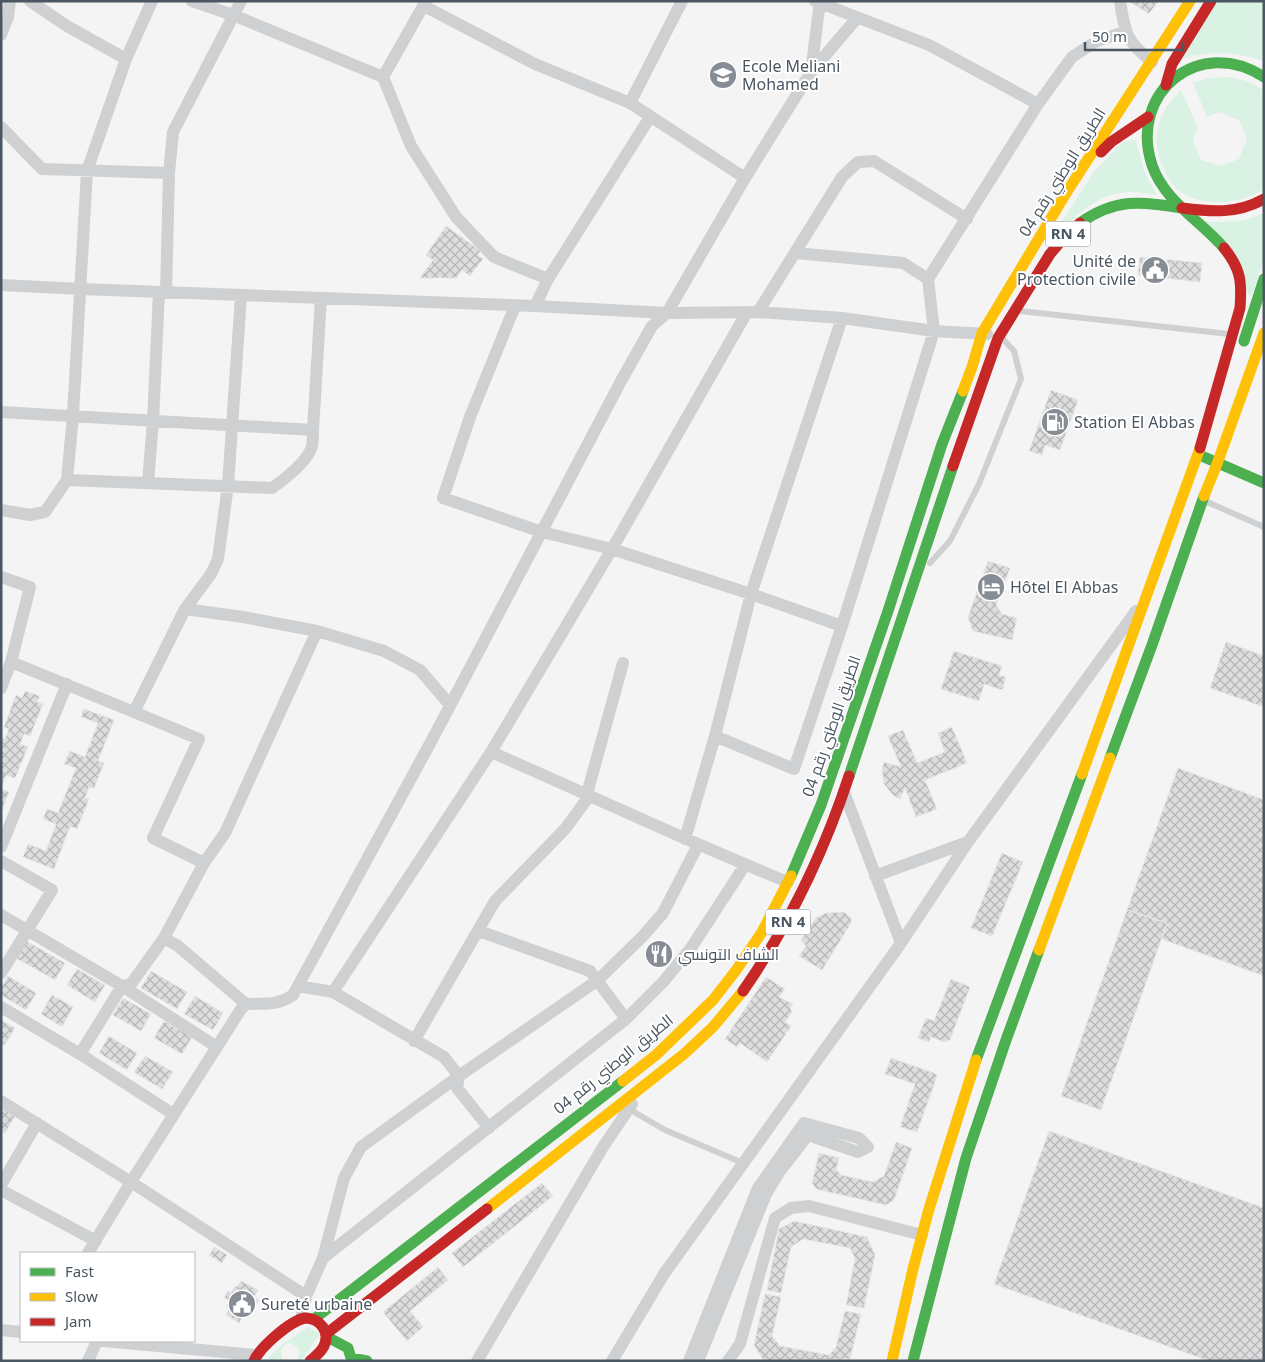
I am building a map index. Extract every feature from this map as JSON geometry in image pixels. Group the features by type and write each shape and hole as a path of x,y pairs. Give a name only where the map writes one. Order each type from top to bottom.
{"main road":[{"name":"الطريق الوطني رقم 04","path":"314,1319 656,1055 713,1000 737,970 762,932 788,882 821,805 888,611 942,444 972,366 982,334 1068,190 1190,1"},
{"path":"1166,85 1172,64 1211,1"},
{"path":"913,1361 966,1158 1009,1031 1152,645 1193,497 1198,454 1233,335 1242,292 1239,275 1231,259 1220,244 1162,188 1151,162 1146,139 1148,117 1155,100 1166,85 1186,71 1206,64 1231,64 1255,70 1264,77"},
{"name":"RN 4","path":"1068,190 1111,142 1148,117"},
{"name":"الطريق الوطني رقم 04","path":"310,1361 323,1348 326,1337 643,1088 693,1046 722,1018 772,950 794,911 820,855 844,792 999,335 1040,266 1065,237 1086,218 1113,206 1128,202 1144,202 1226,213 1252,207 1264,199"},
{"path":"1231,424 1242,347 1264,279"},
{"path":"892,1361 922,1235 981,1043 1063,827 1145,598 1193,497 1217,464 1264,333"},
{"path":"1198,454 1217,464 1264,483"},
{"path":"255,1358 287,1328 301,1319 314,1319 323,1326 326,1337 348,1348 348,1360 367,1361"}],"street":[{"path":"1,35 8,17 10,1"},
{"path":"30,1 67,26 126,59"},
{"path":"1,510 30,515 44,512 67,480 73,415 87,171 126,59 152,1"},
{"path":"192,1 233,15 382,77 411,146 456,216 494,257 548,279"},
{"path":"148,483 173,132 241,1"},
{"path":"630,103 682,1"},
{"path":"1120,1 1124,32 1139,52 1152,62"},
{"path":"811,72 818,2 930,45 1038,104"},
{"path":"382,77 425,3 535,64 630,103 745,178"},
{"path":"164,938 178,946 246,1004 275,1004 285,1001 293,995 652,326 667,312 745,178 811,72 857,18"},
{"path":"715,736 794,769 842,626 934,331 928,278 1038,104 1072,57 1097,42 1124,32"},
{"path":"535,306 548,279 650,117"},
{"path":"1,127 42,169 169,173"},
{"path":"334,992 491,752 753,312 796,253 842,177 858,162 874,161 967,219"},
{"path":"796,253 903,264 928,278"},
{"path":"1,285 667,312 753,312 842,318 934,331 999,335"},
{"path":"134,712 185,609 211,574 218,559 228,485 241,296"},
{"path":"67,480 272,488 283,481 308,455 312,446 322,298"},
{"path":"516,306 470,417 443,498 542,532 612,549 842,626"},
{"path":"685,839 715,736 751,594 842,318"},
{"path":"1,412 313,430"},
{"path":"1,577 30,587 11,662 1,688"},
{"path":"612,1361 664,1274 901,943 968,842 1145,598"},
{"path":"185,609 317,631 384,652 420,670 450,705"},
{"path":"80,1054 122,986 131,984 164,938 204,863 225,833 317,631"},
{"path":"11,662 199,739 153,838 204,863"},
{"path":"414,1041 495,901 565,828 588,794 623,663"},
{"path":"1,847 67,684"},
{"path":"491,752 698,845 788,882"},
{"path":"844,792 901,943"},
{"path":"875,876 968,842"},
{"path":"301,1319 306,1296 323,1258 344,1178 361,1147 598,980 644,935 663,913 698,845"},
{"path":"1,861 52,890 1,973"},
{"path":"323,1258 626,1019 664,981 691,948 746,865"},
{"path":"1,915 122,986 217,1048"},
{"path":"479,931 590,971 626,1019"},
{"path":"298,986 334,992 444,1057 460,1076"},
{"path":"89,1252 173,1114 246,1004"},
{"path":"1,1007 80,1054 173,1114"},
{"path":"460,1076 456,1088 490,1128"},
{"path":"477,1361 603,1147 643,1088"},
{"path":"1,1101 306,1296"},
{"path":"689,1361 758,1188 804,1123 859,1138 868,1147 858,1152 808,1135 780,1171 766,1194 698,1361"},
{"path":"1,1185 37,1124"},
{"path":"1,1190 96,1241"},
{"path":"728,1361 740,1344 776,1218 791,1208 809,1206 922,1235"},
{"path":"1,1330 20,1332"},
{"path":"88,1361 97,1342"},
{"path":"113,1342 255,1358"}],"lane":[{"path":"1015,310 1233,335"},
{"path":"917,577 950,541 980,484 1021,379 1014,351 999,335"},
{"path":"1193,497 1264,527"},
{"path":"629,1109 665,1130 743,1163"}],"green space":[{"path":"1217,1 1264,1 1264,61 1243,55 1222,53 1180,59"},
{"path":"1230,77 1250,82 1264,91 1264,189 1232,201 1208,202 1187,195 1174,186 1160,159 1156,138 1159,123 1165,110 1181,90 1198,128 1193,140 1201,160 1221,166 1239,159 1247,139 1239,120 1219,112 1207,117 1193,83 1209,78"},
{"path":"1133,139 1136,141 1145,173 1157,195 1130,192 1104,197 1083,210 1046,246 1093,173 1121,143"},
{"path":"1264,213 1264,259 1251,297 1204,221 1235,221"},
{"path":"308,1327 320,1334 301,1361 296,1361 300,1353 298,1347 290,1343 286,1344 281,1350 282,1358 285,1361 265,1361 283,1344"}],"building":[{"path":"1129,1 1158,1 1149,14"},
{"path":"446,226 481,251 478,255 483,259 470,276 462,270 456,278 420,278 433,260 426,255"},
{"path":"1140,257 1202,263 1200,282 1138,275"},
{"name":"Station El Abbas","path":"1051,390 1078,400 1060,450 1045,445 1042,455 1029,451"},
{"name":"Hôtel El Abbas","path":"988,561 1010,568 996,605 1002,614 1017,618 1012,640 973,631 968,617"},
{"path":"1226,642 1264,656 1264,707 1210,688"},
{"path":"954,651 1002,666 999,675 1006,677 1002,690 984,684 979,701 941,689"},
{"path":"25,691 40,696 37,702 43,704 30,736 24,734 20,744 28,747 15,778 6,775 1,788 1,737 5,739 9,729 4,727 16,695 22,698"},
{"path":"84,709 114,720 98,761 104,763 94,788 89,787 85,798 89,799 77,829 70,826 54,869 23,857 28,844 46,851 56,824 43,819 47,809 58,813 76,768 64,764 70,751 85,757 98,723 81,717"},
{"path":"952,727 967,763 925,780 937,809 916,817 905,788 900,799 893,795 884,784 882,770 884,762 901,767 888,736 903,730 917,763 945,752 938,733"},
{"path":"1178,768 1264,800 1264,976 1162,939 1167,923 1127,910"},
{"path":"1,789 9,792 1,812"},
{"path":"1002,853 1023,862 992,936 971,928"},
{"path":"1127,910 1167,923 1101,1110 1061,1096"},
{"path":"844,912 851,918 851,923 822,970 799,956 806,946 801,940 816,918 826,913"},
{"path":"26,941 65,963 55,980 16,958"},
{"path":"77,969 105,985 95,1002 67,985"},
{"path":"151,971 187,992 177,1009 141,988"},
{"path":"8,976 36,993 26,1010 1,995 1,988"},
{"path":"766,977 785,989 779,997 793,1004 790,1008 792,1012 785,1022 791,1026 767,1062 740,1043 737,1047 725,1039"},
{"path":"951,979 970,987 950,1040 944,1042 931,1037 929,1042 918,1038 926,1018 934,1021"},
{"path":"52,995 73,1007 62,1027 41,1014"},
{"path":"195,996 223,1013 213,1030 184,1014"},
{"path":"123,998 151,1014 141,1031 113,1015"},
{"path":"1,1020 15,1028 5,1045 1,1043"},
{"path":"164,1021 192,1037 182,1054 154,1038"},
{"path":"109,1036 137,1053 127,1070 99,1053"},
{"path":"145,1056 173,1072 162,1089 134,1072"},
{"path":"891,1058 934,1073 937,1076 917,1132 900,1127 915,1084 885,1074"},
{"path":"1,1108 15,1116 5,1133 1,1131"},
{"path":"1049,1131 1264,1208 1264,1361 1209,1361 994,1284"},
{"path":"896,1142 912,1148 894,1200 886,1205 816,1189 812,1183 819,1153 839,1158 836,1169 841,1175 873,1182 884,1176"},
{"path":"542,1183 553,1196 463,1267 452,1253"},
{"path":"794,1221 867,1237 875,1255 864,1308 846,1305 855,1258 850,1248 803,1239 791,1247 781,1293 767,1290 779,1229"},
{"path":"214,1247 227,1255 222,1263 209,1255"},
{"path":"438,1267 448,1280 410,1311 423,1327 407,1341 383,1312"},
{"name":"Sureté urbaine","path":"241,1281 258,1290 254,1297 259,1300 248,1318 243,1316 239,1323 226,1315 230,1308 226,1306 229,1301 224,1298 228,1291 231,1293"},
{"path":"765,1294 781,1297 772,1336 780,1346 829,1355 836,1347 845,1311 861,1314 850,1359 764,1361 754,1345"}],"traffic: fast":[{"path":"1224,248 1174,200 1158,178 1152,165 1147,139 1150,115 1160,94 1175,78 1194,67 1216,63 1240,66 1264,77"},
{"path":"1080,223 1105,209 1117,205 1141,203 1182,208"},
{"path":"1244,341 1264,279"},
{"path":"791,876 821,805 888,611 942,444 963,391"},
{"path":"1204,457 1264,483"},
{"path":"849,776 953,466"},
{"path":"1110,758 1204,496"},
{"path":"976,1060 1082,774"},
{"path":"913,1361 966,1158 1039,950"},
{"path":"314,1319 623,1081"},
{"path":"326,1340 331,1339 348,1348 351,1358 367,1361"}],"traffic: slow":[{"path":"963,391 982,333 1068,190 1190,1"},
{"path":"1204,496 1264,333"},
{"path":"1082,774 1200,448"},
{"path":"1039,950 1110,758"},
{"path":"623,1081 656,1055 713,1000 762,932 791,876"},
{"path":"487,1209 684,1054 713,1027 743,991"},
{"path":"892,1361 929,1209 976,1060"}],"traffic: jam":[{"path":"1166,85 1172,64 1211,1"},
{"path":"1101,152 1111,142 1148,117"},
{"path":"1182,208 1224,211 1244,207 1264,199"},
{"path":"953,466 998,338 1050,254 1080,223"},
{"path":"1200,448 1240,308 1241,291 1239,276 1234,263 1224,248"},
{"path":"743,991 760,966 804,887 817,860 849,776"},
{"path":"326,1334 487,1209"},
{"path":"254,1361 262,1349 276,1335 305,1318 319,1323 326,1335 323,1348 310,1361"}],"place":[{"name":"Ecole Meliani Mohamed","path":"723,75"},
{"name":"Unité de Protection civile","path":"1155,270"},
{"name":"Station El Abbas","path":"1055,422"},
{"name":"Hôtel El Abbas","path":"991,587"},
{"name":"الشاف التونسي","path":"659,954"},
{"name":"Sureté urbaine","path":"242,1304"}]}
